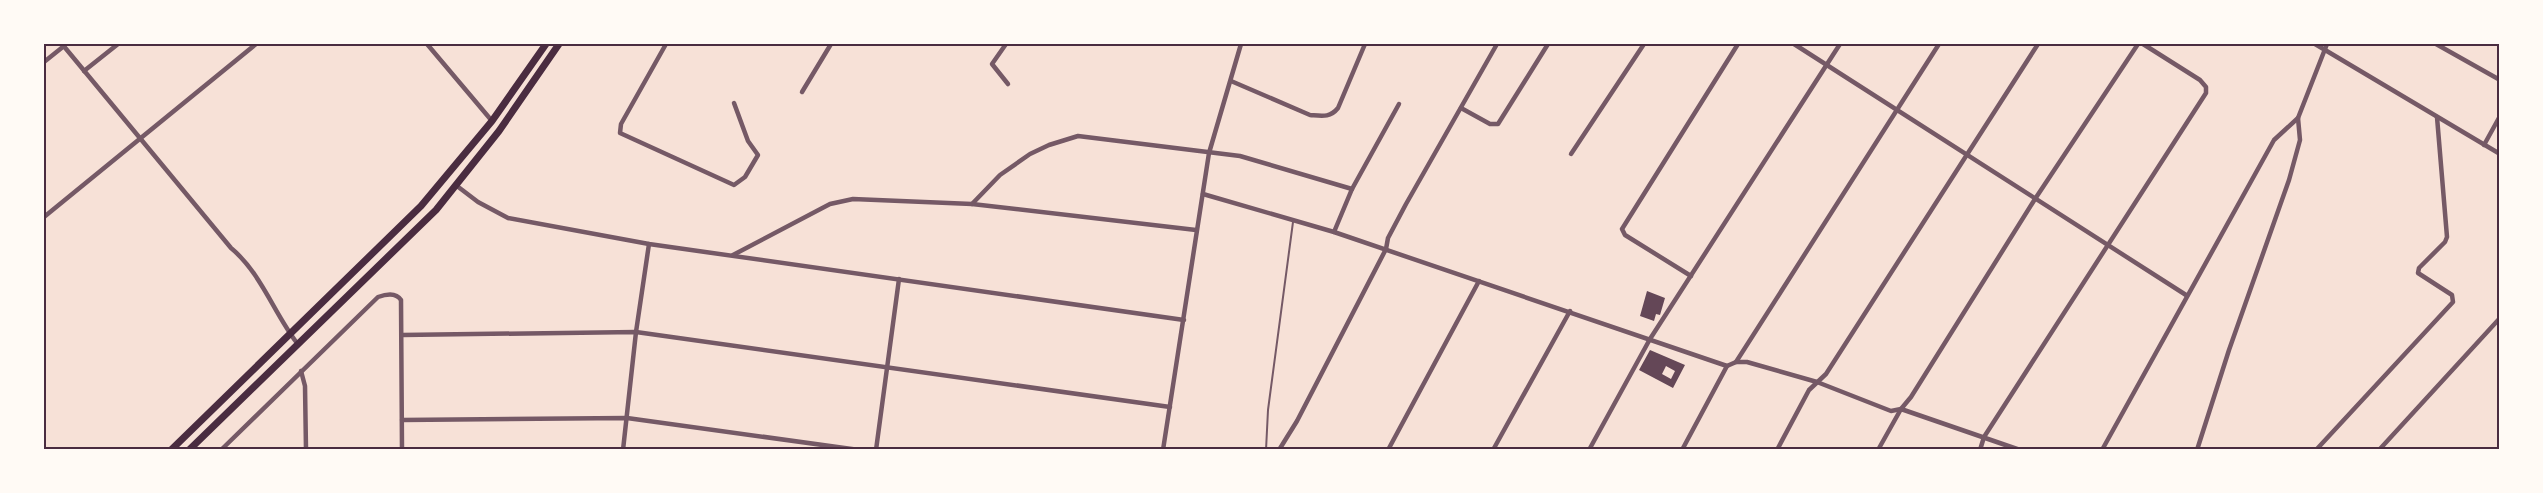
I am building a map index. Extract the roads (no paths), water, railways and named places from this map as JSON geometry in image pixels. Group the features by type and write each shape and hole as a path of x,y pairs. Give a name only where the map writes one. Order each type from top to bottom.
{"main road":[{"path":"171,450 421,206 492,121 546,44"},
{"path":"189,450 436,210 499,130 559,44"}],"street":[{"path":"84,71 118,44"},
{"path":"44,217 256,44"},
{"path":"426,44 492,121"},
{"path":"666,44 621,124 620,133 734,185 745,177 758,155 748,141 734,103"},
{"path":"802,92 831,44"},
{"path":"1006,44 992,64 1008,84"},
{"path":"1163,450 1209,153 1241,44"},
{"path":"1231,81 1310,115 1324,117 1333,114 1338,108 1365,44"},
{"path":"1279,450 1297,421 1386,249 1388,237 1497,44"},
{"path":"1461,108 1490,124 1498,124 1548,44"},
{"path":"1571,154 1644,44"},
{"path":"1691,276 1625,235 1623,226 1738,44"},
{"path":"1794,44 2186,295"},
{"path":"1589,450 1650,339 1840,44"},
{"path":"1737,362 1939,44"},
{"path":"1777,450 1809,390 1826,374 2038,44"},
{"path":"1878,450 1901,409 1911,398 2035,199 2138,44"},
{"path":"1980,450 1984,437 2206,93 2206,87 2200,80 2143,44"},
{"path":"2315,44 2499,154"},
{"path":"2102,450 2274,140 2298,117 2327,44"},
{"path":"2436,44 2499,80"},
{"path":"44,62 63,45 138,139 231,248 246,262 297,343"},
{"path":"1334,232 1352,189 1399,104"},
{"path":"2484,145 2499,116"},
{"path":"2197,450 2229,350 2289,180 2300,140 2298,117"},
{"path":"2316,450 2453,302 2452,295 2418,273 2419,268 2445,242 2447,237 2437,117"},
{"path":"972,204 1000,176 1030,154 1048,145 1078,136 1240,156 1352,189"},
{"path":"457,186 478,202 508,218 649,244 1184,320"},
{"path":"1203,194 1293,219 1386,249 1727,366"},
{"path":"733,255 830,204 853,199 972,204 1196,230"},
{"path":"624,450 636,332 649,244"},
{"path":"876,450 899,279"},
{"path":"1388,450 1479,281"},
{"path":"221,450 378,297 393,295 401,300 402,450"},
{"path":"1493,450 1570,311"},
{"path":"2379,450 2499,318"},
{"path":"402,335 636,332 1170,407"},
{"path":"1682,450 1727,366 1737,362 1747,362 1817,382 1891,411 1901,409 2020,450"},
{"path":"301,371 305,386 306,450"},
{"path":"402,420 627,418 859,450"}],"lane":[{"path":"1266,450 1268,410 1293,219"}]}
